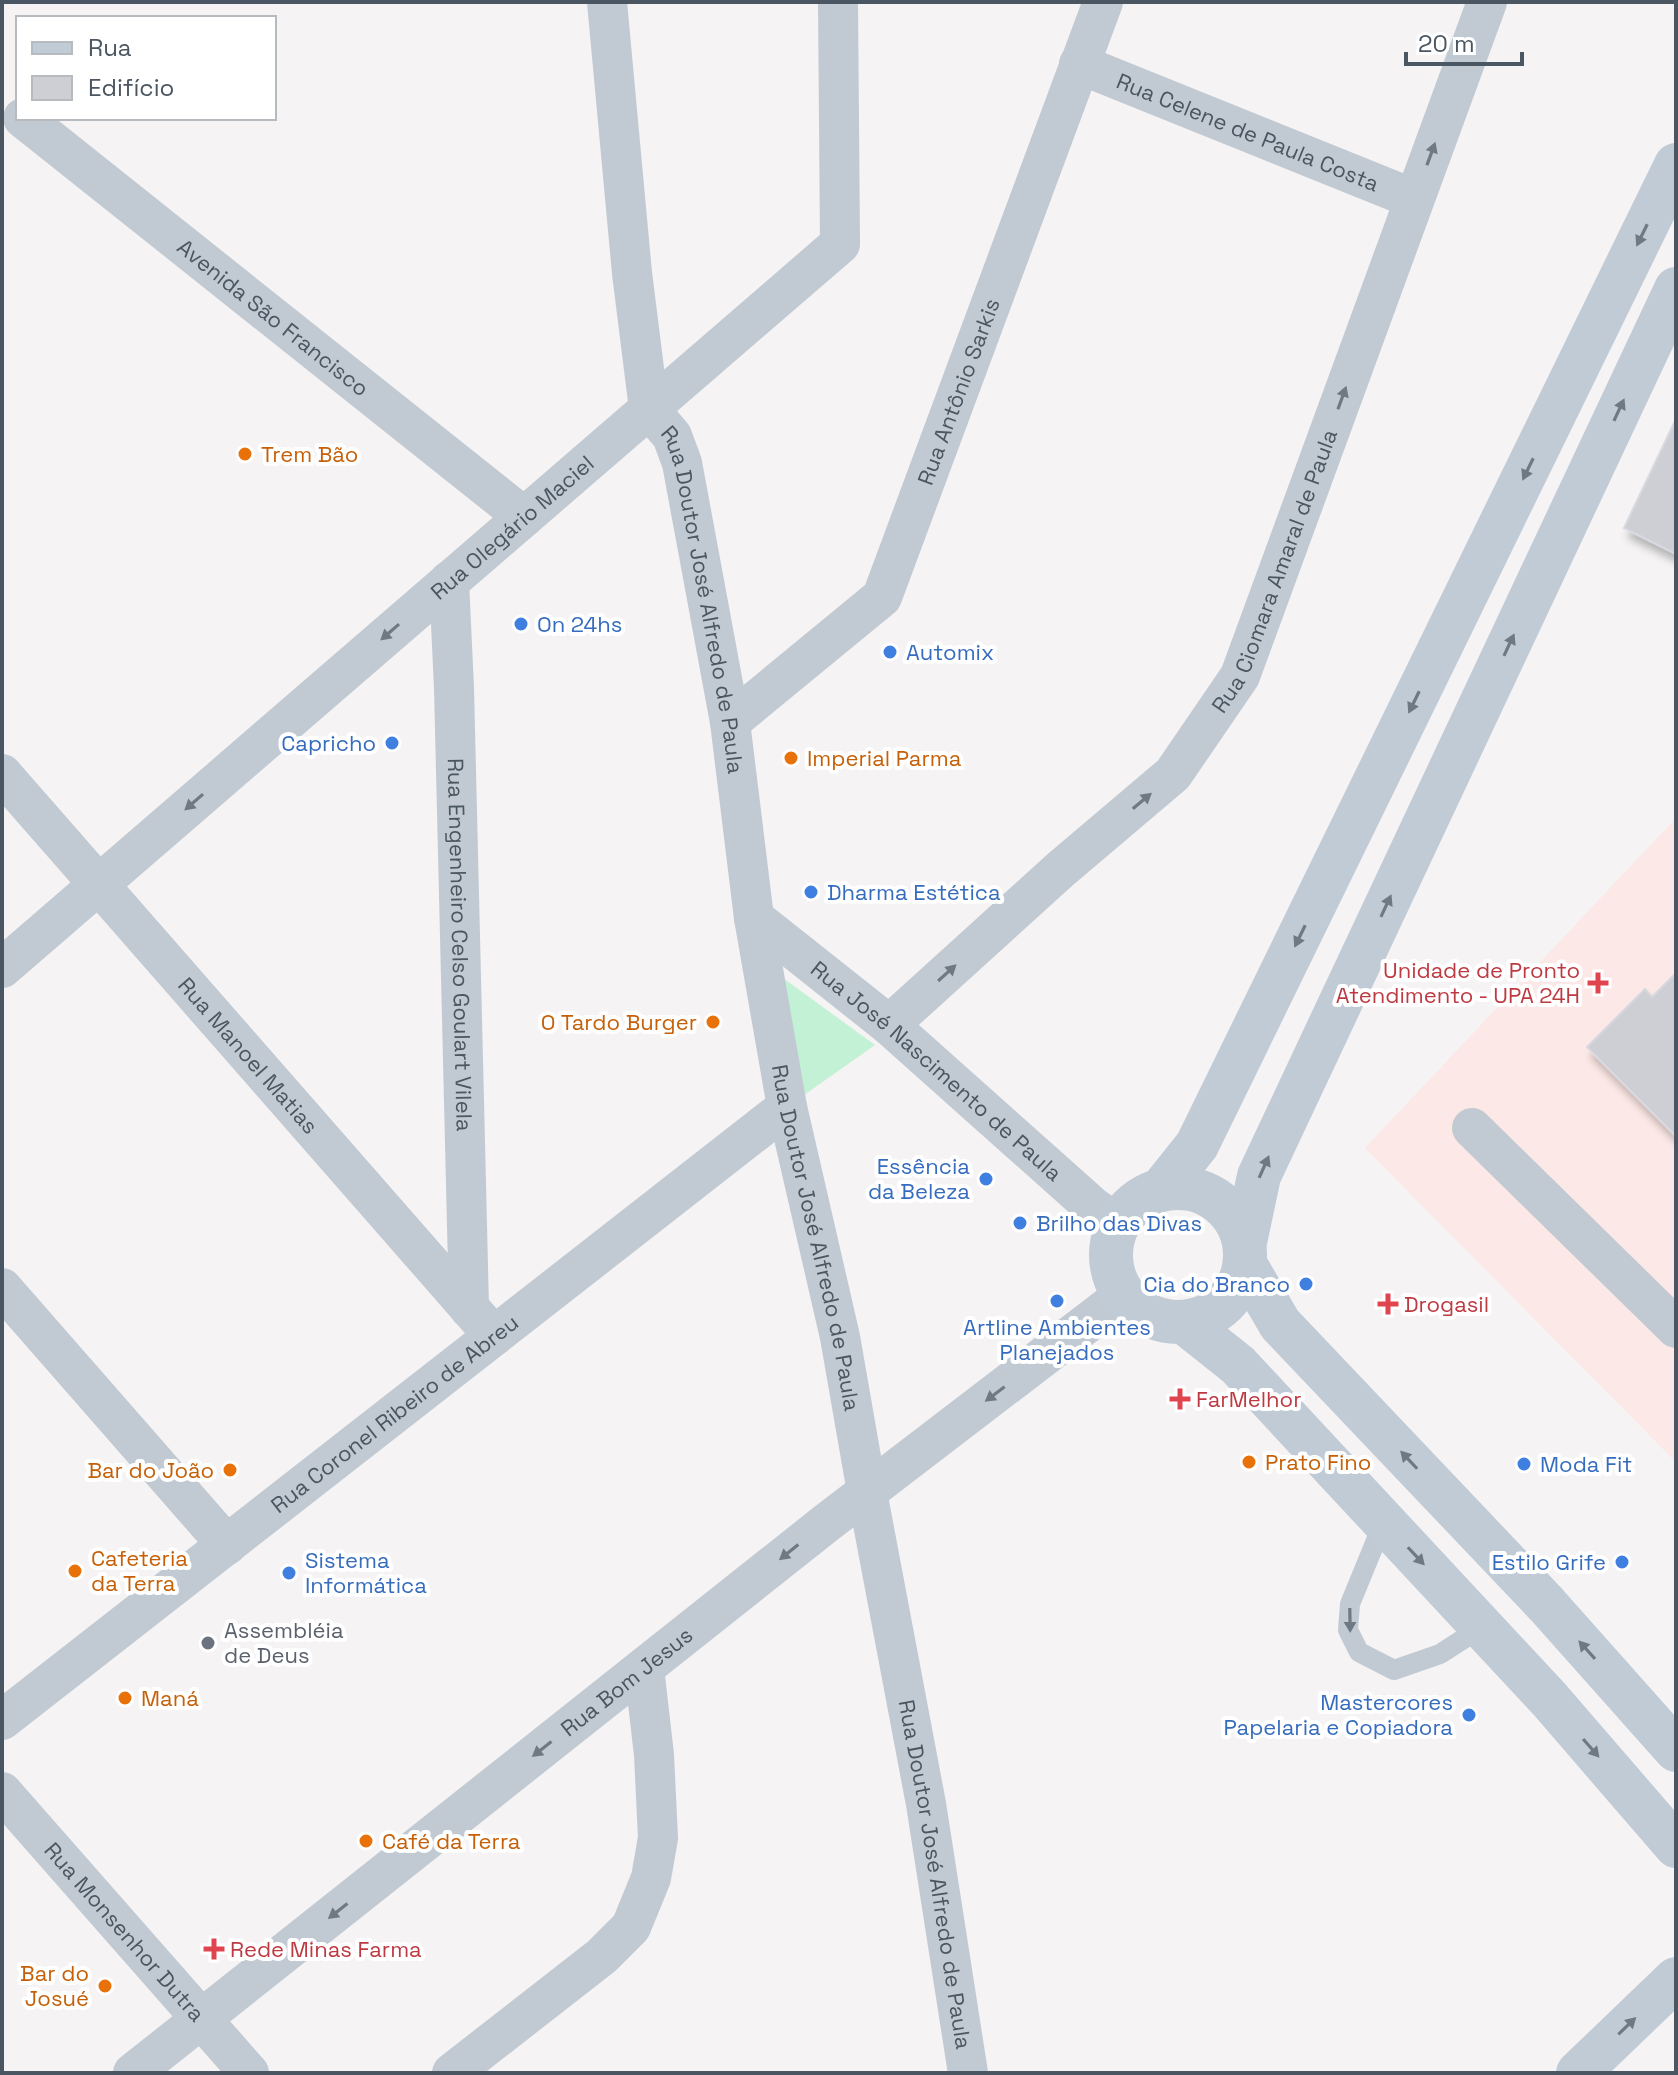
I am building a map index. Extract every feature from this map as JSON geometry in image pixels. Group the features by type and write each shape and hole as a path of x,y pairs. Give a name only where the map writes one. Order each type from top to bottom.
{"street":[{"path":"607,2 632,273 649,409"},
{"name":"Rua Olegário Maciel","path":"2,968 840,244 838,2"},
{"name":"Rua Antônio Sarkis","path":"730,722 882,597 1103,2"},
{"name":"Rua Ciomara Amaral de Paula","path":"889,1025 1061,869 1173,774 1240,676 1487,2"},
{"name":"Rua Celene de Paula Costa","path":"1079,64 1414,199"},
{"name":"Avenida São Francisco","path":"26,120 524,517"},
{"path":"1161,1190 1197,1145 1676,165"},
{"path":"1676,289 1259,1176 1245,1253 1239,1286 1225,1304 1206,1316 1184,1322 1161,1320 1140,1311 1124,1295 1115,1279 1111,1261 1112,1241 1118,1224 1143,1197 1161,1190 1183,1188 1204,1192 1223,1204 1237,1221 1245,1253 1280,1324 1547,1605 1676,1750"},
{"name":"Rua Doutor José Alfredo de Paula","path":"649,409 672,436 682,463 730,722 754,918 787,1107 840,1337 926,1804 968,2073"},
{"name":"Rua Engenheiro Celso Goulart Vilela","path":"449,581 481,1322"},
{"name":"Rua Manoel Matias","path":"2,774 481,1322"},
{"name":"Rua José Nascimento de Paula","path":"754,918 889,1025 1093,1207 1118,1224"},
{"name":"Rua Coronel Ribeiro de Abreu","path":"2,1720 227,1545 481,1322 787,1107"},
{"path":"1472,1128 1676,1328"},
{"path":"2,1288 227,1545"},
{"name":"Rua Bom Jesus","path":"133,2073 867,1492 1124,1295"},
{"path":"1184,1322 1238,1365 1550,1700 1676,1846"},
{"path":"452,2073 602,1956 631,1927 651,1878 658,1838 654,1755 644,1668"},
{"name":"Rua Monsenhor Dutra","path":"2,1792 249,2073"},
{"path":"1578,2073 1676,1981"}],"lane":[{"path":"1384,1521 1350,1604 1348,1630 1359,1652 1394,1670 1440,1654 1482,1627"}],"shaded area":[{"name":"Unidade de Pronto Atendimento - UPA 24H","path":"1676,818 1676,1462 1365,1148"}],"green space":[{"path":"776,973 875,1045 804,1095"}],"building":[{"path":"1676,419 1676,554 1624,528"},
{"path":"1676,973 1676,1136 1587,1047 1645,989 1652,997"}],"place":[{"name":"Trem Bão","path":"245,454"},
{"name":"On 24hs","path":"521,624"},
{"name":"Automix","path":"890,652"},
{"name":"Capricho","path":"392,743"},
{"name":"Imperial Parma","path":"791,758"},
{"name":"Dharma Estética","path":"811,892"},
{"name":"Unidade de Pronto Atendimento - UPA 24H","path":"1598,983"},
{"name":"O Tardo Burger","path":"713,1022"},
{"name":"Essência da Beleza","path":"986,1179"},
{"name":"Brilho das Divas","path":"1020,1223"},
{"name":"Cia do Branco","path":"1306,1284"},
{"name":"Artline Ambientes Planejados","path":"1057,1301"},
{"name":"Drogasil","path":"1388,1304"},
{"name":"FarMelhor","path":"1180,1399"},
{"name":"Prato Fino","path":"1249,1462"},
{"name":"Moda Fit","path":"1524,1464"},
{"name":"Bar do João","path":"230,1470"},
{"name":"Estilo Grife","path":"1622,1562"},
{"name":"Cafeteria da Terra","path":"75,1571"},
{"name":"Sistema Informática","path":"289,1573"},
{"name":"Assembléia de Deus","path":"208,1643"},
{"name":"Maná","path":"125,1698"},
{"name":"Mastercores Papelaria e Copiadora","path":"1469,1715"},
{"name":"Café da Terra","path":"366,1841"},
{"name":"Rede Minas Farma","path":"214,1949"},
{"name":"Bar do Josué","path":"105,1986"}]}
